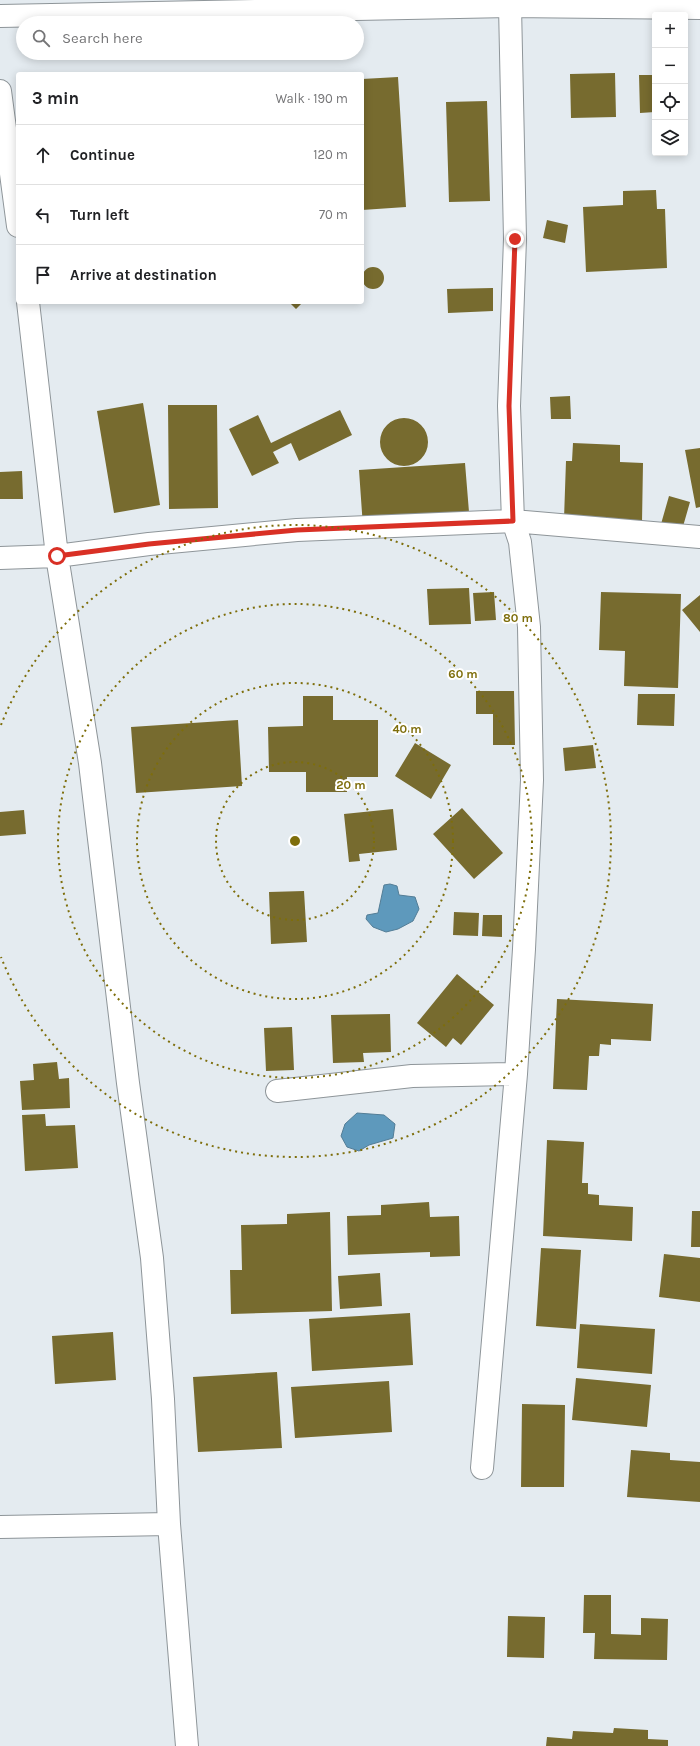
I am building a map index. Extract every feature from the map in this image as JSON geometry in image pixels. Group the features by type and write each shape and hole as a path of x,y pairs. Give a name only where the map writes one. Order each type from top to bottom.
{"street":[{"path":"482,1468 516,1074 532,780 529,626 520,542 513,521 509,406 515,239 510,6"},
{"path":"0,16 510,6 700,8"},
{"path":"0,91 16,211"},
{"path":"28,304 57,556 90,763 128,1084 152,1258 163,1399 169,1524 187,1746"},
{"path":"0,558 57,556 149,544 297,530 513,521 700,537"},
{"path":"277,1091 412,1076 516,1074"},
{"path":"0,1528 169,1524"}],"water":[{"path":"390,884 397,886 399,895 415,897 419,909 413,921 398,929 386,932 373,927 366,919 367,915 378,913 384,885"},
{"path":"357,1113 384,1115 395,1124 393,1138 369,1145 359,1151 347,1147 341,1136 345,1124"}],"building":[{"path":"615,73 616,117 571,118 570,74"},
{"path":"639,75 652,75 652,112 640,113"},
{"path":"398,77 406,207 364,210 364,79"},
{"path":"487,101 490,201 449,202 446,102"},
{"path":"656,190 657,209 665,209 667,268 586,272 583,207 623,205 623,191"},
{"path":"547,220 568,225 565,243 543,238"},
{"path":"373,267 381,270 384,278 381,286 373,289 365,286 365,270"},
{"path":"493,288 493,311 448,313 447,289"},
{"path":"291,304 301,304 296,309"},
{"path":"570,396 571,419 551,419 550,397"},
{"path":"143,403 160,505 114,513 97,411"},
{"path":"168,405 217,405 218,508 169,509"},
{"path":"340,410 352,435 299,461 291,443 273,452 279,463 252,476 229,429 258,415 271,443"},
{"path":"404,418 413,420 421,425 426,433 428,442 426,451 421,459 413,464 404,466 395,464 387,459 382,451 380,442 382,433 387,425 395,420"},
{"path":"573,443 620,445 620,462 643,463 642,522 564,519 566,461 572,461"},
{"path":"700,448 700,507 696,508 685,450"},
{"path":"465,463 469,512 363,527 359,470"},
{"path":"22,471 23,499 0,499 0,472"},
{"path":"669,496 690,502 682,530 661,524"},
{"path":"469,588 471,624 429,625 427,589"},
{"path":"494,592 496,620 475,621 473,593"},
{"path":"601,592 681,594 678,688 624,686 625,651 599,650"},
{"path":"700,595 700,632 682,610"},
{"path":"476,691 514,691 515,745 493,745 493,714 476,714"},
{"path":"638,694 675,694 674,726 637,725"},
{"path":"303,696 333,696 333,720 378,720 378,777 347,777 347,792 306,792 306,772 269,772 268,727 303,726"},
{"path":"238,720 242,786 136,793 131,727"},
{"path":"415,743 451,765 431,799 395,776"},
{"path":"593,745 596,768 565,771 563,748"},
{"path":"462,808 503,853 474,879 433,834"},
{"path":"393,809 397,850 359,854 360,861 349,862 344,814"},
{"path":"24,810 26,834 0,836 0,812"},
{"path":"304,891 307,942 271,944 269,892"},
{"path":"454,912 479,913 478,936 453,935"},
{"path":"483,915 502,915 502,937 482,936"},
{"path":"457,974 494,1005 461,1045 453,1038 446,1047 417,1023"},
{"path":"557,999 653,1004 651,1041 611,1039 611,1045 600,1044 599,1056 589,1056 587,1090 553,1089"},
{"path":"390,1014 391,1052 363,1053 364,1062 333,1063 331,1015"},
{"path":"292,1027 294,1070 266,1071 264,1028"},
{"path":"57,1062 59,1079 69,1078 70,1108 22,1110 20,1081 34,1080 33,1064"},
{"path":"45,1114 46,1126 75,1125 78,1168 25,1171 22,1115"},
{"path":"547,1140 584,1142 582,1183 588,1183 588,1194 599,1195 599,1205 633,1207 632,1241 543,1236"},
{"path":"429,1202 430,1217 459,1216 460,1256 430,1257 430,1252 348,1255 347,1216 381,1215 381,1205"},
{"path":"692,1211 700,1211 700,1247 691,1247"},
{"path":"330,1212 332,1311 231,1314 230,1270 242,1270 241,1225 287,1224 287,1214"},
{"path":"541,1248 581,1250 576,1329 536,1326"},
{"path":"664,1254 700,1258 700,1302 659,1297"},
{"path":"380,1273 382,1306 340,1309 338,1276"},
{"path":"410,1313 413,1365 312,1371 309,1319"},
{"path":"580,1324 655,1329 652,1374 577,1368"},
{"path":"113,1332 116,1380 55,1384 52,1336"},
{"path":"277,1372 282,1448 198,1452 193,1377"},
{"path":"576,1378 651,1385 647,1427 572,1420"},
{"path":"389,1381 392,1432 295,1438 291,1387"},
{"path":"522,1404 565,1405 564,1487 521,1487"},
{"path":"631,1450 670,1453 670,1460 700,1462 700,1502 627,1497"},
{"path":"584,1595 611,1595 611,1634 641,1635 641,1618 668,1619 667,1660 594,1659 595,1633 583,1633"},
{"path":"508,1616 545,1617 544,1658 507,1657"},
{"path":"614,1728 648,1730 648,1739 668,1740 668,1746 546,1746 547,1737 572,1739 573,1731 613,1733"}],"route":[{"path":"57,556 149,544 207,540 297,530 513,521 509,406 515,239"}]}
